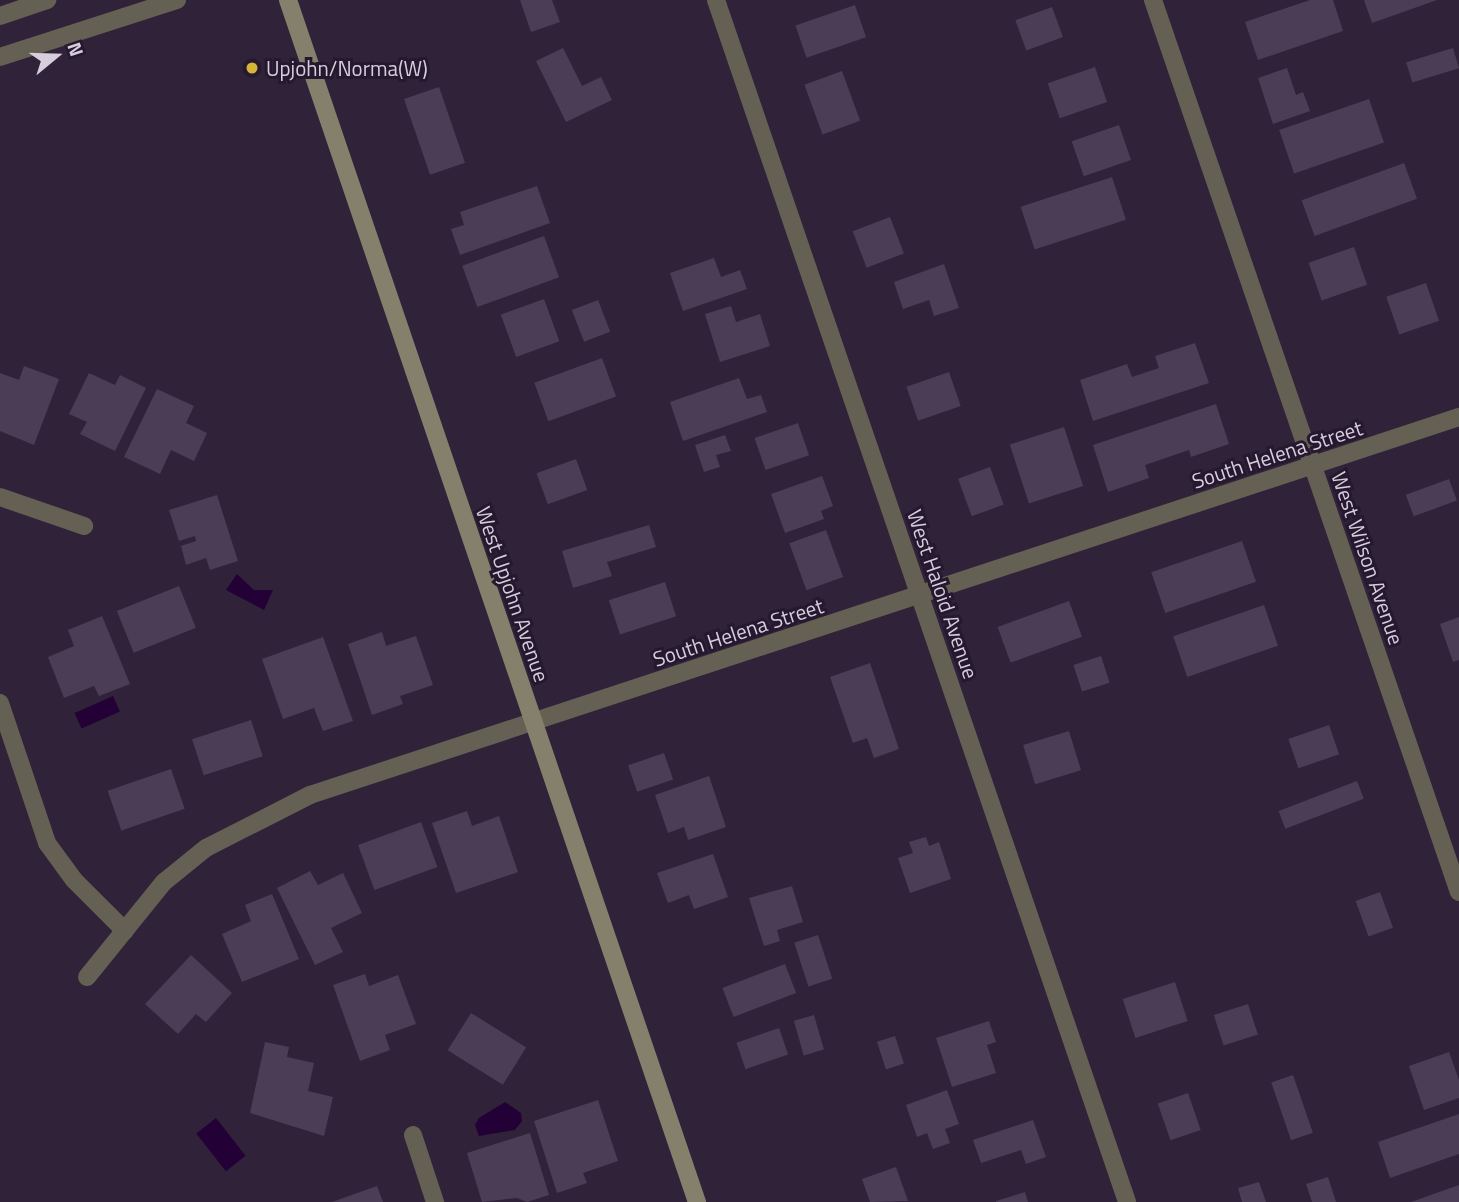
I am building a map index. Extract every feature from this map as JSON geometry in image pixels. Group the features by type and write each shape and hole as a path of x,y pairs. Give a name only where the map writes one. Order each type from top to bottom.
{"main road":[{"name":"West Upjohn Avenue","path":"288,0 694,1201"}],"street":[{"path":"0,16 47,0"},
{"path":"0,57 177,0"},
{"name":"West Haloid Avenue","path":"716,0 1128,1202"},
{"name":"West Wilson Avenue","path":"1153,0 1459,892"},
{"name":"South Helena Street","path":"87,977 164,883 206,848 310,795 533,724 1459,417"},
{"path":"0,498 84,526"},
{"path":"0,703 47,843 82,890 125,931"},
{"path":"413,1135 435,1202"}],"shaded area":[{"path":"237,574 254,590 273,590 264,610 226,590"},
{"path":"113,696 120,712 82,729 75,713"},
{"path":"505,1102 521,1113 522,1121 515,1130 479,1136 475,1125 479,1118"},
{"path":"216,1118 246,1156 226,1171 196,1133"}],"building":[{"path":"520,0 552,0 560,22 531,32"},
{"path":"1310,0 1333,0 1343,31 1258,60 1245,22"},
{"path":"1364,0 1437,0 1372,23"},
{"path":"855,5 866,37 807,58 795,26"},
{"path":"1052,7 1063,37 1026,50 1015,20"},
{"path":"563,48 582,86 601,77 612,100 566,122 536,61"},
{"path":"1453,48 1459,68 1412,82 1406,62"},
{"path":"1095,67 1107,102 1060,118 1048,83"},
{"path":"1287,68 1296,95 1303,92 1310,111 1273,124 1258,78"},
{"path":"842,71 860,121 823,134 804,85"},
{"path":"439,87 465,163 430,175 404,99"},
{"path":"1369,99 1384,142 1294,173 1279,130"},
{"path":"1119,125 1131,160 1084,176 1072,141"},
{"path":"1404,163 1417,199 1315,236 1302,200"},
{"path":"1112,177 1126,220 1035,249 1021,207"},
{"path":"537,186 550,223 460,255 451,229 464,225 460,212"},
{"path":"890,217 904,253 867,268 853,231"},
{"path":"544,236 559,277 477,307 462,266"},
{"path":"1354,247 1367,285 1322,300 1309,263"},
{"path":"714,258 721,277 740,270 747,289 683,311 670,273"},
{"path":"944,264 959,308 934,316 929,300 903,309 894,282"},
{"path":"1426,283 1439,321 1399,334 1386,297"},
{"path":"544,299 559,341 516,357 501,315"},
{"path":"598,300 610,332 584,342 572,310"},
{"path":"731,306 736,322 760,314 770,346 720,362 705,314"},
{"path":"1195,343 1209,383 1093,421 1080,380 1127,364 1132,377 1159,368 1155,356"},
{"path":"602,358 616,397 548,421 534,383"},
{"path":"24,366 59,379 34,445 0,431 0,373 19,380"},
{"path":"949,372 961,406 918,421 906,387"},
{"path":"89,373 115,385 120,375 146,388 115,451 80,434 87,422 69,414"},
{"path":"739,378 747,399 761,395 767,412 683,441 670,402"},
{"path":"157,389 194,406 186,423 207,433 194,461 171,450 160,474 124,457"},
{"path":"1216,404 1229,444 1191,457 1189,450 1145,465 1149,478 1108,492 1093,445"},
{"path":"798,423 809,455 766,470 755,438"},
{"path":"1064,427 1083,486 1029,504 1010,445"},
{"path":"725,435 731,451 716,455 720,467 704,472 695,445"},
{"path":"576,459 587,490 548,504 537,473"},
{"path":"990,467 1004,505 972,516 958,479"},
{"path":"822,476 833,506 821,511 824,519 785,533 771,494"},
{"path":"1449,479 1457,501 1414,516 1406,495"},
{"path":"217,495 238,561 210,570 206,558 186,565 181,546 196,541 195,536 179,541 169,510"},
{"path":"649,525 656,547 607,562 612,576 573,588 562,551"},
{"path":"826,530 843,577 806,590 789,543"},
{"path":"1242,541 1256,582 1165,613 1151,572"},
{"path":"665,582 676,616 620,634 609,600"},
{"path":"179,586 196,628 134,653 117,611"},
{"path":"1069,601 1082,637 1011,663 998,627"},
{"path":"1264,605 1278,646 1187,677 1173,636"},
{"path":"102,616 130,684 99,696 94,686 64,698 48,657 74,646 68,630"},
{"path":"1459,617 1459,660 1453,662 1440,624"},
{"path":"382,632 386,646 416,636 433,685 400,696 403,704 372,715 348,644"},
{"path":"323,637 353,721 323,731 314,708 283,719 262,659"},
{"path":"1101,656 1110,683 1082,692 1073,665"},
{"path":"870,663 899,749 874,758 867,738 853,743 830,677"},
{"path":"251,720 263,756 204,775 192,739"},
{"path":"1329,725 1339,754 1298,768 1288,739"},
{"path":"1069,731 1081,770 1035,784 1023,745"},
{"path":"664,753 673,779 637,792 628,765"},
{"path":"171,769 185,809 121,831 108,791"},
{"path":"709,776 726,827 688,840 684,827 668,833 655,795"},
{"path":"1357,781 1364,799 1285,829 1279,811"},
{"path":"467,811 472,826 499,816 518,872 456,893 432,823"},
{"path":"421,822 437,867 374,890 358,845"},
{"path":"926,837 929,846 939,842 951,879 910,893 898,858 913,853 909,842"},
{"path":"713,854 728,897 694,909 689,895 668,903 657,873"},
{"path":"310,871 318,885 343,873 362,913 331,928 343,952 315,965 277,888"},
{"path":"792,886 803,922 777,930 780,941 764,946 749,898"},
{"path":"1380,892 1393,928 1369,937 1356,901"},
{"path":"272,894 299,959 242,982 222,934 251,921 245,905"},
{"path":"818,935 832,979 808,986 794,943"},
{"path":"191,955 232,993 206,1022 196,1014 178,1034 145,1004"},
{"path":"785,964 796,993 734,1017 722,988"},
{"path":"365,974 369,986 398,975 416,1024 385,1035 390,1050 360,1061 333,985"},
{"path":"1175,982 1188,1021 1135,1038 1123,999"},
{"path":"1248,1004 1258,1034 1224,1046 1214,1015"},
{"path":"471,1013 526,1047 503,1085 448,1050"},
{"path":"814,1015 824,1050 804,1055 794,1021"},
{"path":"989,1021 996,1042 987,1045 996,1073 952,1087 936,1038"},
{"path":"779,1028 788,1054 746,1069 736,1043"},
{"path":"895,1036 904,1064 886,1069 877,1042"},
{"path":"265,1042 289,1047 287,1057 314,1063 308,1091 333,1097 324,1136 250,1113"},
{"path":"1449,1052 1459,1080 1459,1098 1424,1110 1409,1066"},
{"path":"1293,1075 1313,1133 1291,1140 1271,1082"},
{"path":"947,1090 959,1124 945,1129 950,1143 933,1149 927,1133 917,1137 906,1105"},
{"path":"1188,1093 1201,1130 1170,1140 1158,1103"},
{"path":"598,1100 618,1161 583,1173 587,1183 557,1193 534,1121"},
{"path":"1459,1114 1459,1154 1390,1178 1378,1142"},
{"path":"1033,1120 1046,1157 1026,1164 1021,1150 981,1163 973,1140"},
{"path":"530,1133 549,1195 527,1202 517,1198 482,1202 467,1153"},
{"path":"896,1167 908,1201 870,1202 862,1179"},
{"path":"1328,1177 1336,1202 1312,1202 1306,1184"},
{"path":"1259,1182 1266,1202 1242,1202 1238,1188"},
{"path":"1459,1185 1459,1202 1411,1202"},
{"path":"377,1186 383,1202 332,1202"},
{"path":"1025,1192 1028,1202 996,1202 996,1201"}],"place":[{"name":"Upjohn/Norma(W)","path":"252,68"}]}
